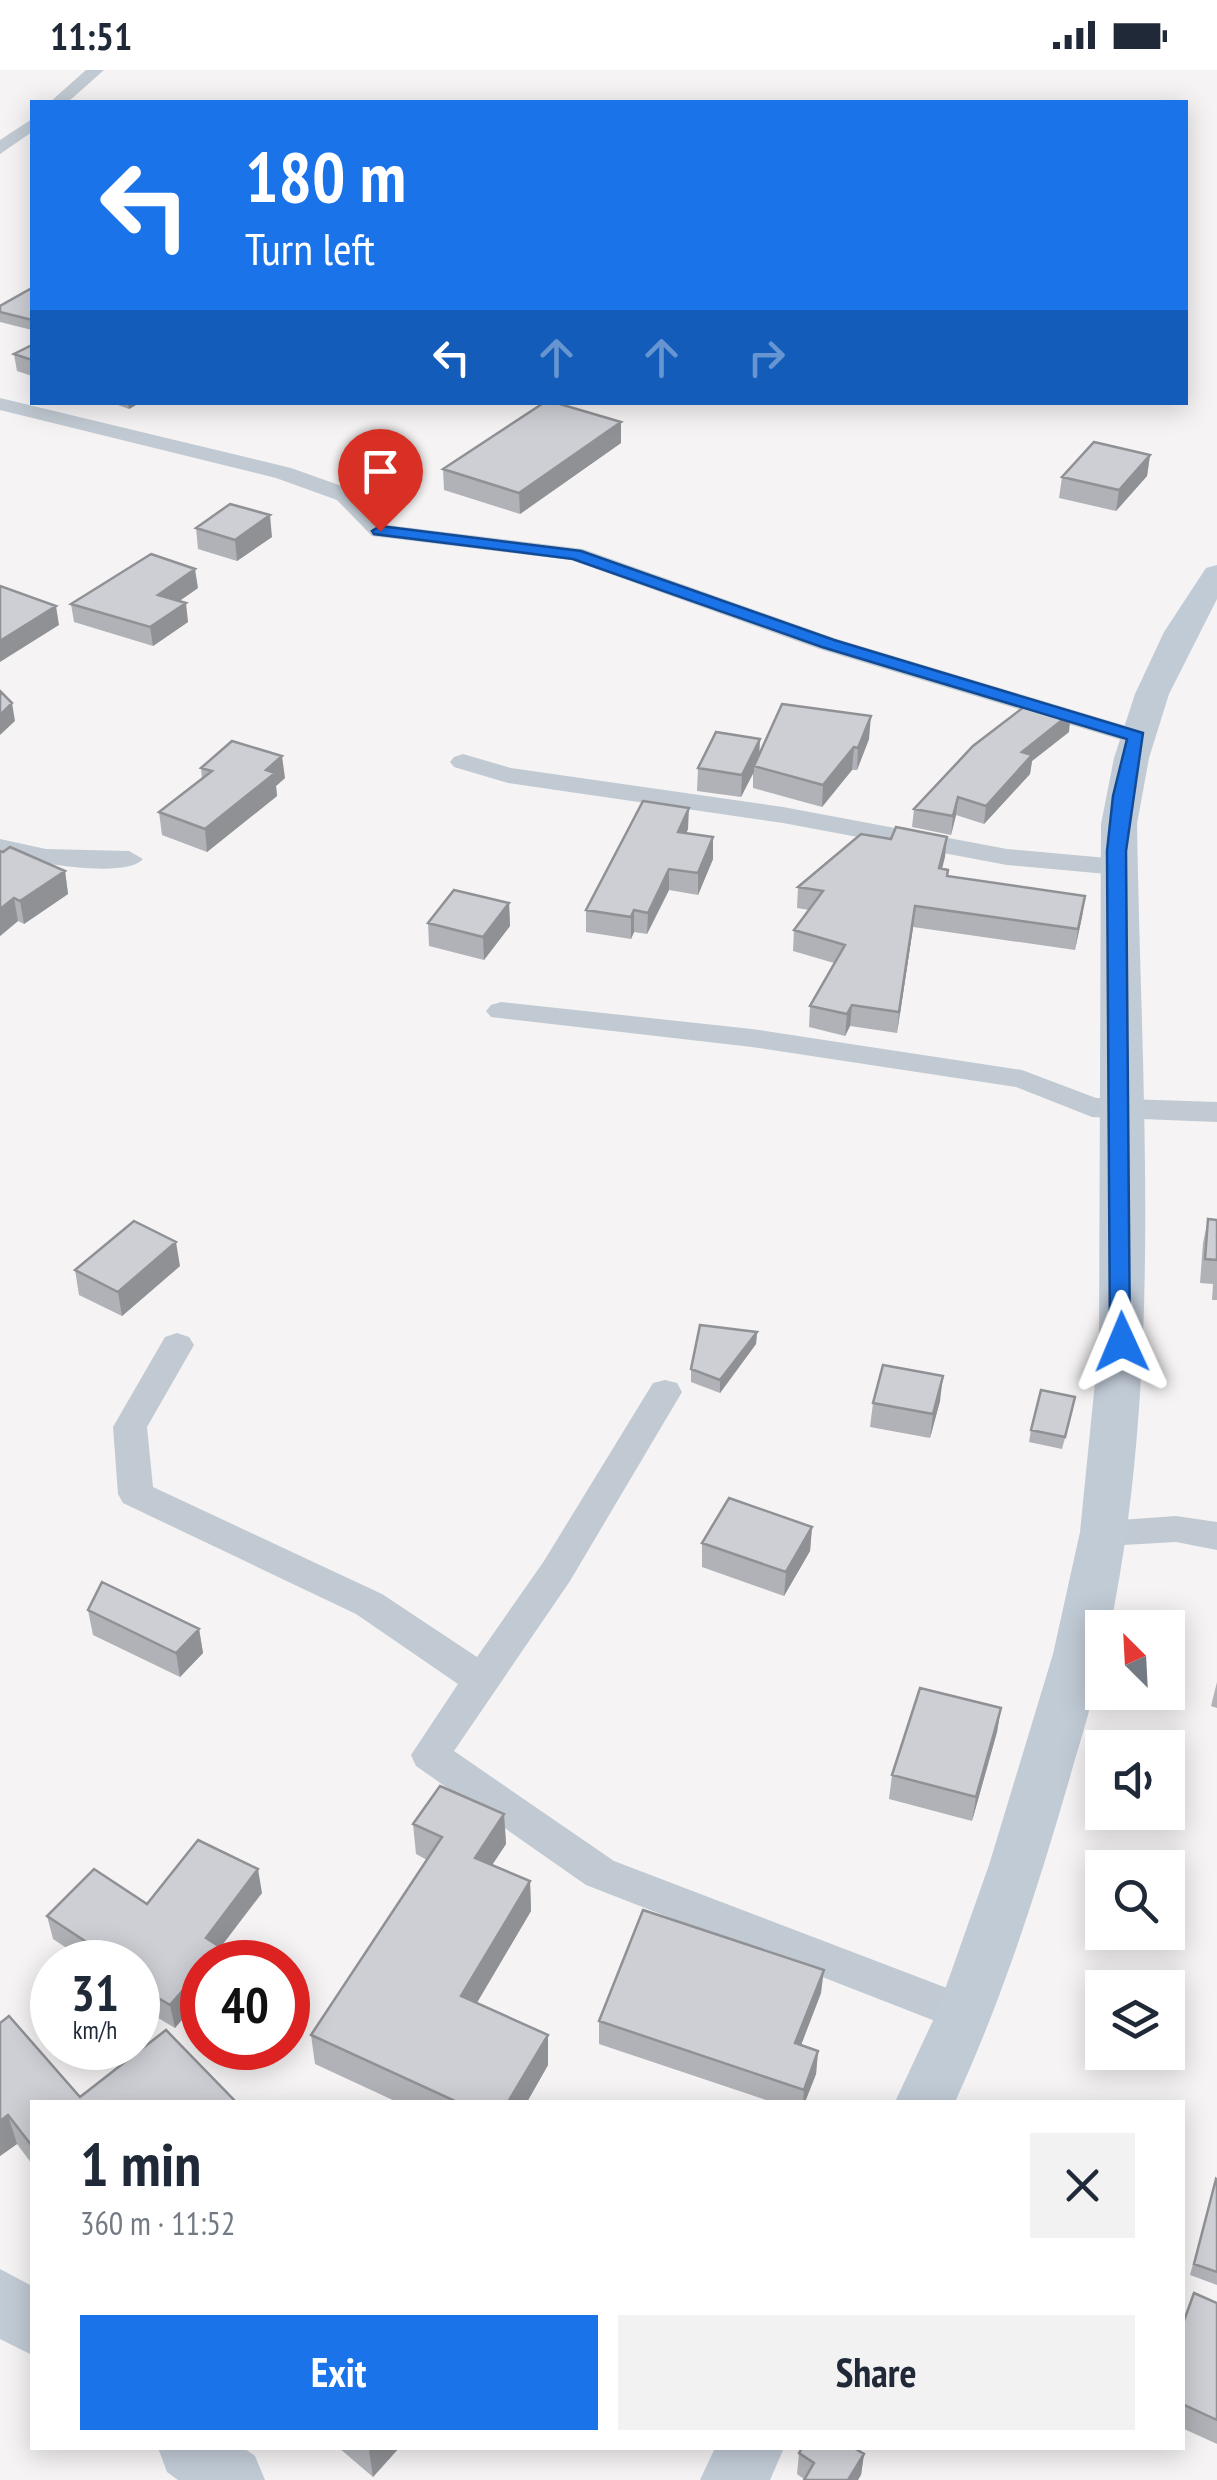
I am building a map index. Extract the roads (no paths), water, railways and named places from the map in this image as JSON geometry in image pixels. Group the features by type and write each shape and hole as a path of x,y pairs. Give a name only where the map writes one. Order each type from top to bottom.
{"street":[{"path":"60,100 96,70"},
{"path":"0,149 30,126"},
{"path":"0,404 283,474 345,495 380,531 575,554 828,644 1137,736"},
{"path":"927,2100 966,2014 1017,1865 1079,1654 1105,1532 1122,1342 1118,867 1122,796 1137,736 1178,638 1214,583"},
{"path":"463,762 508,775 783,815 1007,858 1118,867"},
{"path":"0,847 46,857 129,859"},
{"path":"501,1011 752,1038 1022,1079 1092,1107 1217,1112"},
{"path":"177,1345 130,1427 136,1494 369,1604 482,1680"},
{"path":"664,1392 556,1570 430,1755 600,1873 966,2014"},
{"path":"1105,1532 1176,1529 1217,1536"},
{"path":"0,2300 30,2322"},
{"path":"194,2450 231,2480"},
{"path":"734,2480 749,2450"}]}
